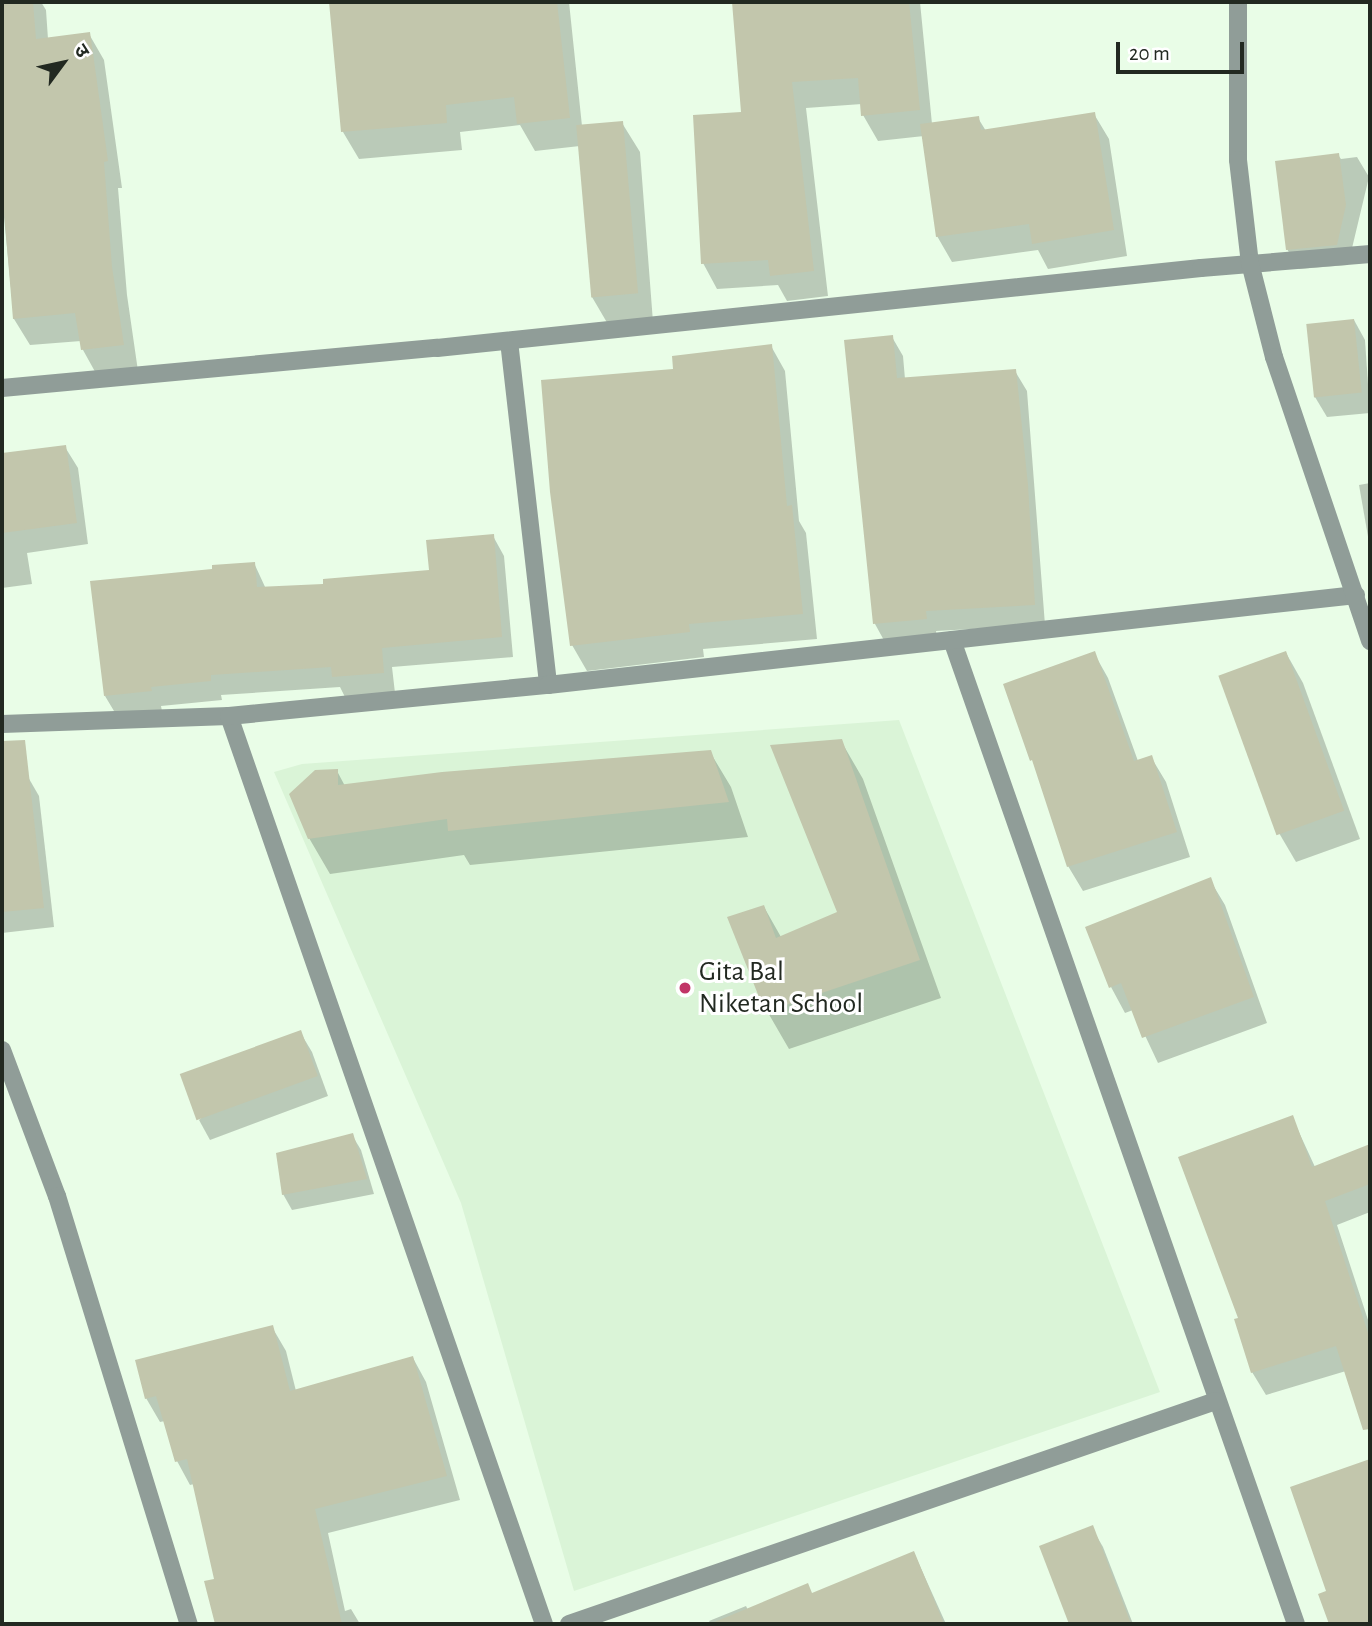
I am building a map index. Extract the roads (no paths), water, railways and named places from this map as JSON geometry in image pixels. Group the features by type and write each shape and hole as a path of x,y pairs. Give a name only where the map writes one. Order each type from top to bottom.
{"street":[{"path":"1238,2 1238,160 1250,263 1273,357 1370,638"},
{"path":"2,388 509,341 1250,263 1370,254"},
{"path":"509,341 548,685"},
{"path":"2,724 229,716 548,685 1356,595"},
{"path":"952,640 1296,1624"},
{"path":"229,716 544,1624"},
{"path":"2,1050 57,1196 189,1624"},
{"path":"569,1624 1216,1401"}],"place":[{"name":"Gita Bal Niketan School","path":"685,988"}]}
